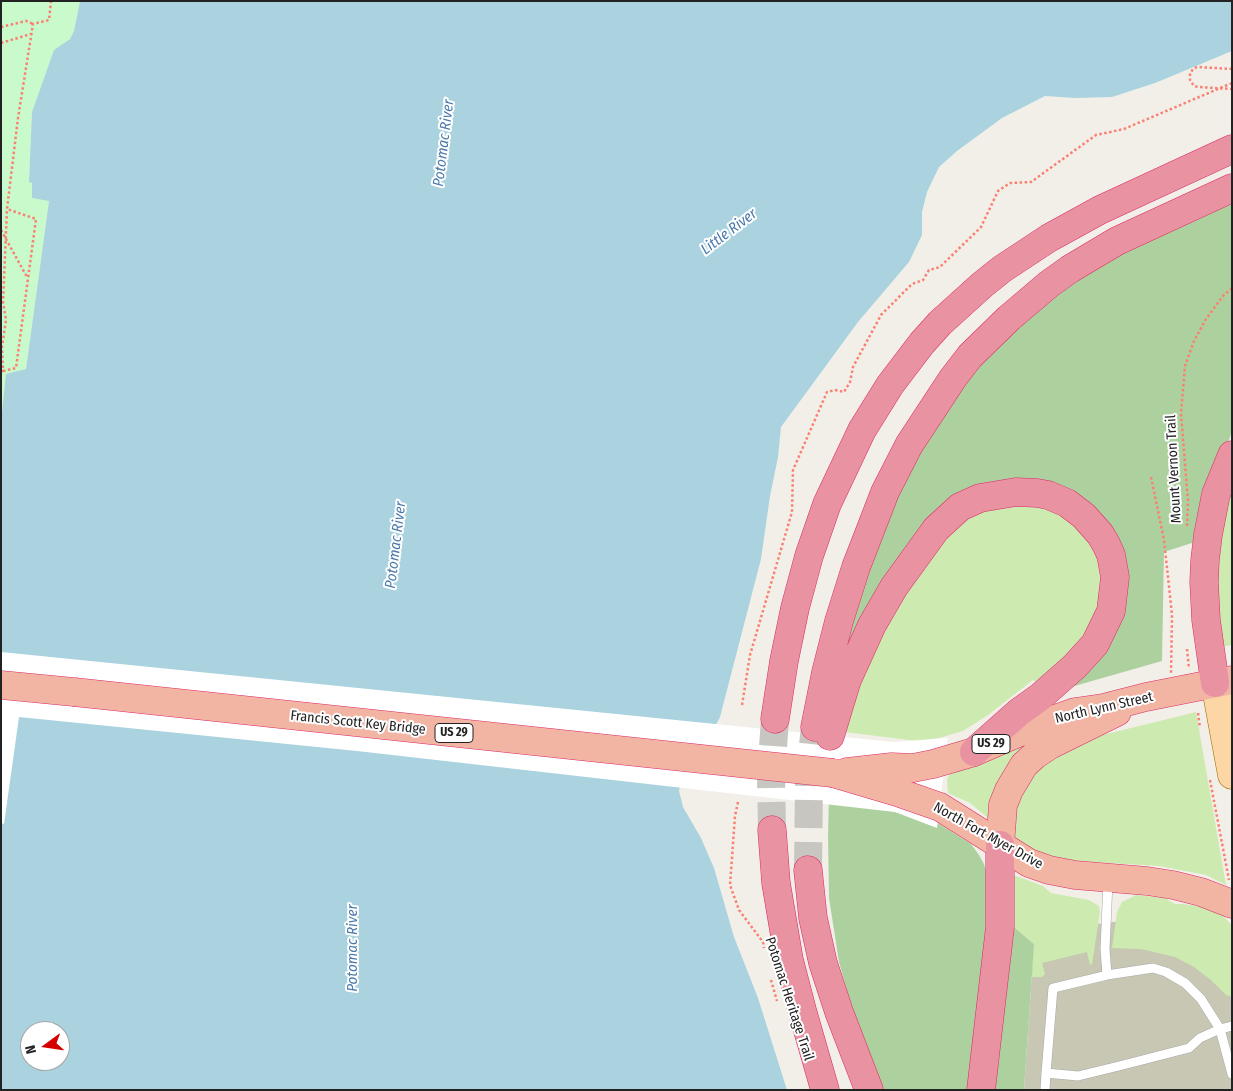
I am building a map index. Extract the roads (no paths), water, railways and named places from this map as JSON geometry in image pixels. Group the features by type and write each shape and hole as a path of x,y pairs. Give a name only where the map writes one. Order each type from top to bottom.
{"highway":[{"path":"775,719 795,608 809,556 827,504 862,430 885,393 911,357 940,323 1002,269 1100,210 1227,150"},
{"path":"974,752 1019,712 1040,697 1076,666 1095,644 1111,611 1115,577 1111,555 1093,525 1076,508 1048,496 1037,493 1016,492 980,498 960,507 936,529 894,587 872,624 823,731 824,682 839,621 856,567 885,492 909,445 953,378 970,356 1009,318 1070,269 1117,241 1232,188"},
{"path":"1223,682 1206,620 1204,582 1211,515 1216,494 1232,455"},
{"name":"North Lynn Street","path":"834,773 892,767 913,768 939,762 974,752 1025,730 1075,712 1103,708 1146,697 1223,682"},
{"name":"Francis Scott Key Bridge","path":"1,685 834,773"},
{"path":"981,1090 1000,927 1000,845 1003,805 1009,790 1024,765 1035,755 1050,745 1082,731 1146,697"},
{"name":"North Fort Myer Drive","path":"834,773 940,807 1029,863 1049,870 1108,879 1147,881 1188,888 1230,891"},
{"path":"772,830 778,900 789,960 806,1028 825,1090"},
{"path":"808,870 813,918 825,970 838,1012 869,1090"}],"main road":[{"path":"1221,776 1223,682"}],"lane":[{"path":"1107,975 1105,949 1108,879"},
{"path":"1045,1090 1054,988 1107,975 1153,968 1166,972 1185,983 1201,999 1220,1029 1232,1074"},
{"path":"1046,1073 1078,1076 1123,1065 1190,1048 1200,1038 1232,1026"}],"water":[{"path":"80,1 1232,1 1232,51 1155,83 1112,97 1075,98 1045,96 1002,118 957,151 939,167 927,192 922,212 922,235 909,262 858,322 781,427 778,457 761,559 720,717 710,736 682,775 679,791 683,807 701,838 714,868 734,937 758,998 787,1090 1,1090 1,422 6,374 26,369 49,201 32,198 32,183 29,182 32,112 54,50 70,39 74,31"}],"tunnel":[{"path":"772,830 771,776 775,719"},
{"path":"808,870 809,781 815,727"}],"water label":[{"name":"Potomac River","path":"444,143"},
{"name":"Little River","path":"729,232"},
{"name":"Potomac River","path":"396,545"},
{"name":"Potomac River","path":"353,948"}]}
